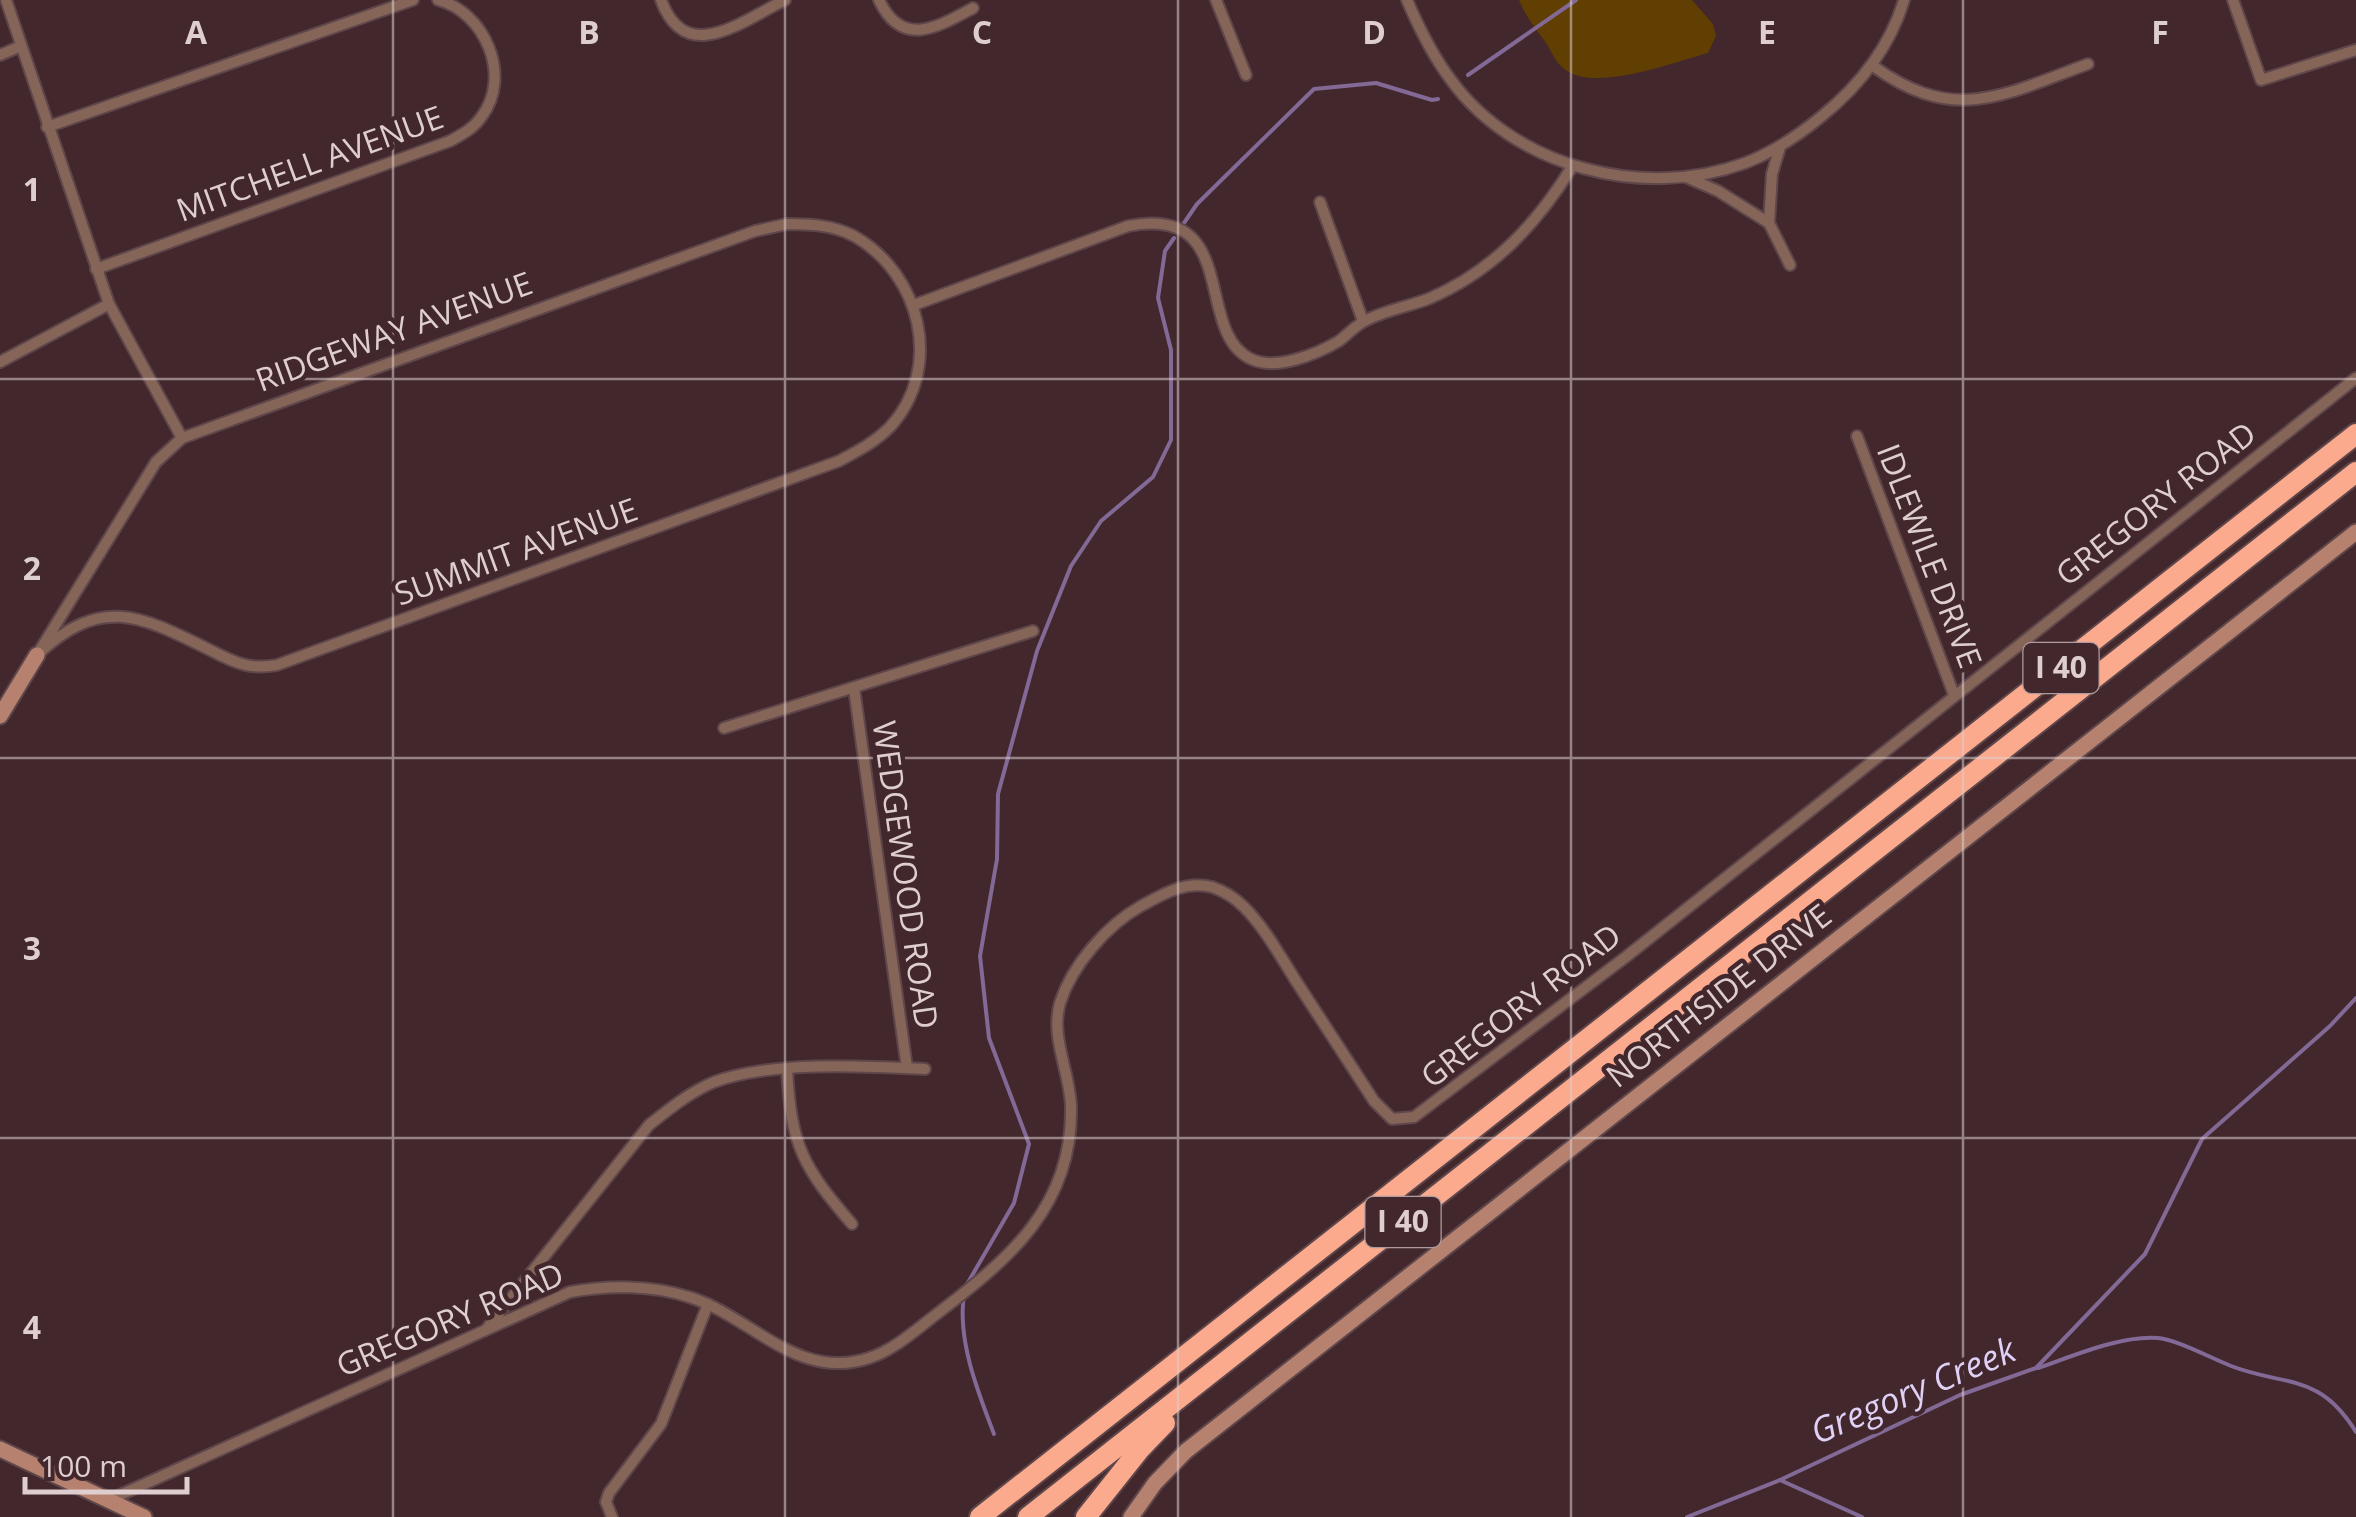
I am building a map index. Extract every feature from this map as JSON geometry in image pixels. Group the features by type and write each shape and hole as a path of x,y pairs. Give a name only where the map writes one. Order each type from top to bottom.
{"highway":[{"name":"I 40","path":"981,1516 2356,434"},
{"name":"I 40","path":"1028,1517 2356,472"},
{"path":"1086,1517 1140,1448 1203,1383 1273,1324"}],"street":[{"path":"6,0 109,304 182,438"},
{"path":"48,127 413,0"},
{"name":"MITCHELL AVENUE","path":"96,269 450,141 469,130 483,115 492,96 493,62 473,18 453,4 438,0"},
{"path":"661,0 674,25 687,34 703,37 785,0"},
{"path":"879,0 890,18 914,30 935,28 973,8"},
{"path":"1216,0 1246,75"},
{"path":"1407,0 1422,34 1452,82 1487,118 1527,146 1572,168 1628,176 1684,176 1741,164 1780,147 1840,102 1874,66 1904,0"},
{"path":"2233,0 2262,80 2356,50"},
{"path":"0,55 21,46"},
{"path":"1874,66 1902,86 1934,98 1968,102 2002,95 2088,64"},
{"path":"1780,147 1772,174 1769,223 1790,264"},
{"path":"914,305 1128,226 1148,222 1168,225 1201,249 1229,336 1240,353 1256,362 1286,361 1340,340 1363,322 1429,298 1493,262 1549,205 1572,168"},
{"path":"1684,176 1769,223"},
{"path":"1320,202 1363,322"},
{"name":"RIDGEWAY AVENUE","path":"0,716 156,462 182,438 755,232 787,224 820,224 850,234 878,252 900,276 914,305"},
{"path":"0,362 109,304"},
{"name":"SUMMIT AVENUE","path":"37,654 76,624 128,616 236,664 261,668 277,665 839,461 868,446 891,425 908,398 920,352 914,305"},
{"name":"GREGORY ROAD","path":"109,1500 570,1292 597,1287 666,1292 708,1304 811,1361 841,1364 870,1358 897,1344 1015,1250 1039,1220 1067,1147 1071,1108 1067,1070 1059,1048 1060,1002 1078,967 1102,936 1132,911 1166,892 1208,886 1228,894 1244,907 1273,945 1374,1102 1392,1119 1414,1117 1627,956 2356,378"},
{"name":"IDLEWILE DRIVE","path":"1857,436 1954,694"},
{"name":"NORTHSIDE DRIVE","path":"1130,1517 1186,1451 2356,532"},
{"path":"724,728 1033,631"},
{"name":"WEDGEWOOD ROAD","path":"854,688 907,1068"},
{"path":"788,1069 794,1136 805,1164 852,1224"},
{"path":"485,1330 649,1125 678,1101 712,1083 749,1072 925,1069"},
{"path":"612,1517 606,1502 609,1493 661,1424 708,1304"},
{"path":"0,1449 144,1517"}],"shaded area":[{"path":"1519,0 1692,0 1713,24 1716,36 1708,53 1654,69 1612,77 1575,75 1557,61"}],"waterway":[{"path":"1468,75 1576,0"},
{"path":"1184,223 1197,204 1314,89 1376,83 1438,99"},
{"path":"966,1286 1014,1203 1029,1144 989,1038 980,956 997,859 998,794 1037,651 1071,566 1101,521 1153,477 1171,440 1171,350 1158,298 1165,251 1174,238"},
{"name":"Gregory Creek","path":"1687,1517 1780,1480 1960,1395 2036,1368 2145,1254 2202,1139 2330,1026 2356,998"},
{"path":"964,1295 966,1348 994,1434"},
{"path":"2038,1368 2113,1343 2166,1339 2231,1366 2315,1390 2329,1399 2356,1432"},
{"path":"1780,1480 1862,1517"}]}
